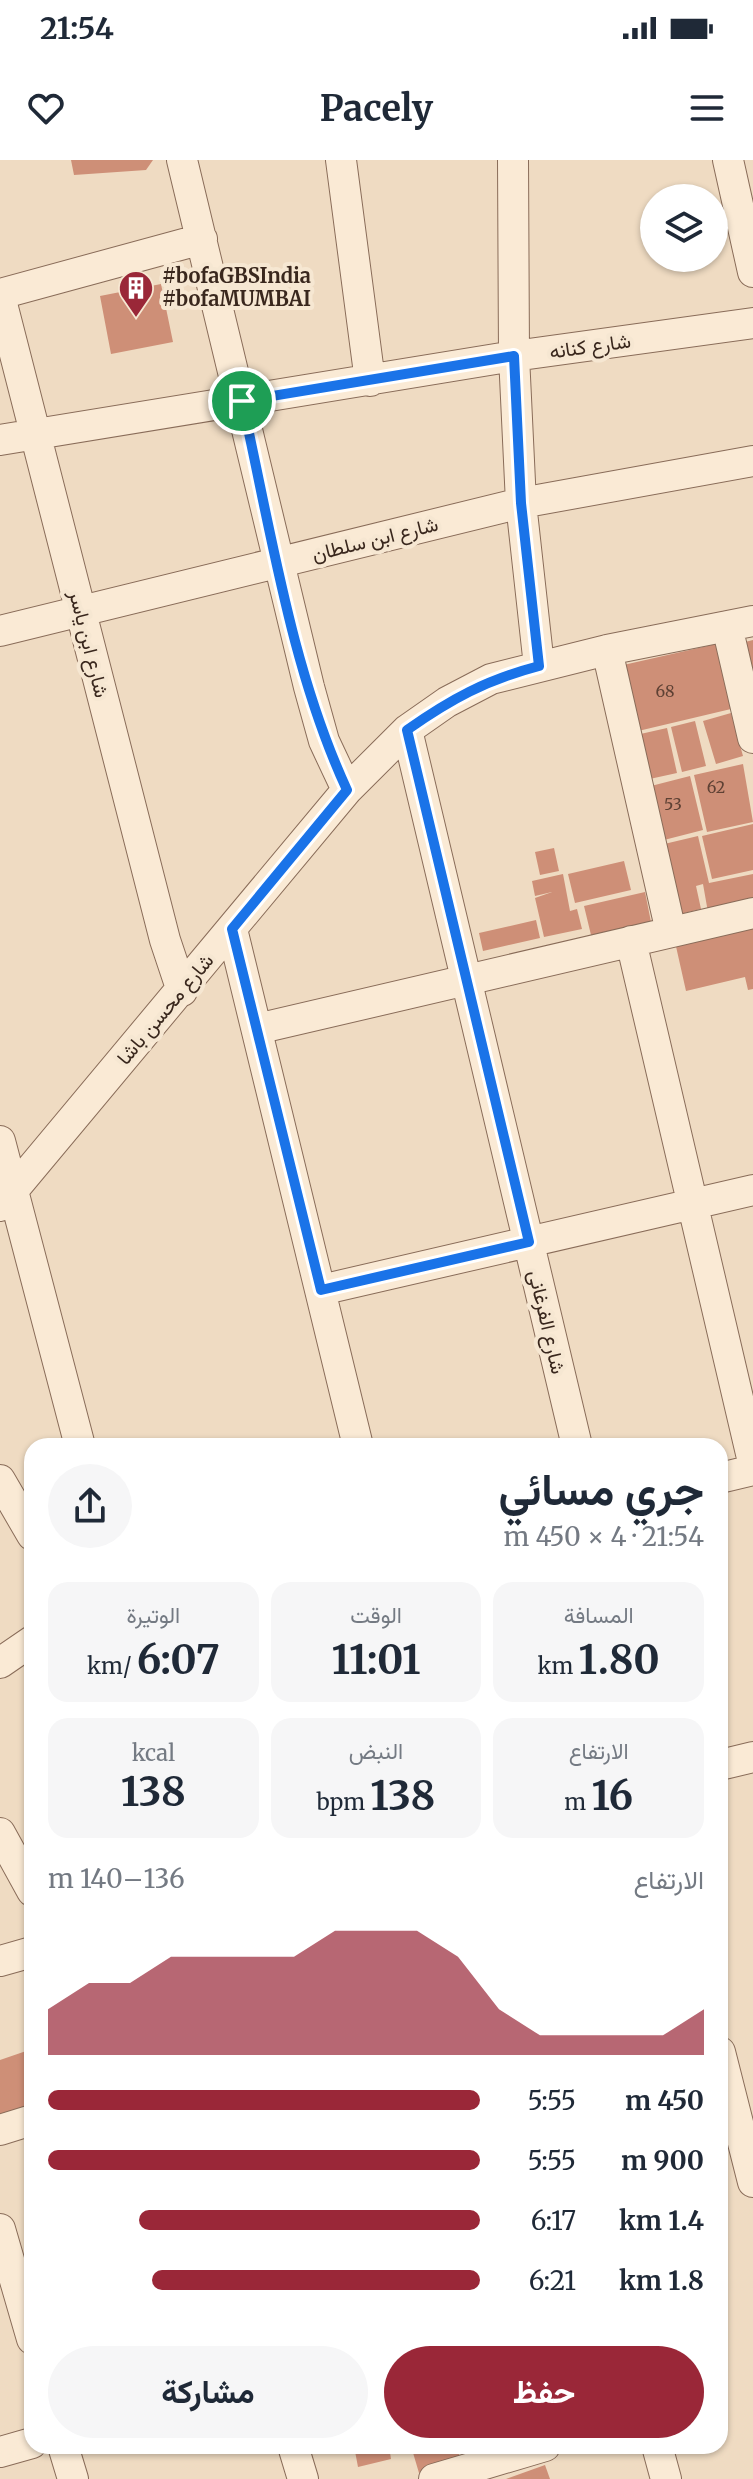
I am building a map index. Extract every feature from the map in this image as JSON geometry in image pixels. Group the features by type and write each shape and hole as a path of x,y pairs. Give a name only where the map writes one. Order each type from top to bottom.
{"street":[{"path":"182,160 324,741 347,790"},
{"path":"341,160 370,381"},
{"path":"513,160 514,356 521,503 539,666"},
{"path":"728,160 753,272"},
{"path":"0,295 202,239"},
{"name":"شارع ابن ياسر","path":"0,295 165,940 182,991"},
{"name":"شارع كنانه","path":"0,440 514,356 753,323"},
{"name":"شارع ابن سلطان","path":"0,631 521,503 753,461"},
{"path":"740,624 753,738"},
{"name":"شارع محسن باشا","path":"4,1201 347,790 407,730 447,702 491,679 607,650 740,624"},
{"path":"607,650 671,932"},
{"name":"شارع الفرغانى","path":"407,730 575,1438"},
{"path":"257,1029 753,913"},
{"path":"232,929 356,1438"},
{"path":"631,941 753,1462"},
{"path":"0,1141 4,1201 78,1438"},
{"path":"321,1290 753,1190"},
{"path":"728,1476 753,1470"},
{"path":"0,1480 24,1521"},
{"path":"0,1663 24,1646"},
{"path":"728,1763 753,1757"},
{"path":"0,1833 24,1876"},
{"path":"0,1961 24,1954"},
{"path":"728,2092 738,2142 753,2182"},
{"path":"0,2130 24,2122"},
{"path":"0,2229 24,2310"},
{"path":"0,2452 24,2445"},
{"path":"65,2454 73,2479"},
{"path":"295,2454 303,2479"},
{"path":"434,2479 518,2454"},
{"path":"659,2454 666,2479"}],"building":[{"path":"71,160 153,160 146,170 74,175"},
{"name":"#bofaGBSIndia #bofaMUMBAI","path":"161,284 173,342 111,354 100,296"},
{"path":"753,640 753,694 741,643"},
{"path":"716,644 731,709 634,732 619,666"},
{"path":"731,713 743,756 716,764 703,721"},
{"path":"695,721 706,766 682,772 671,727"},
{"path":"667,728 677,773 645,780 636,735"},
{"path":"743,764 753,822 707,832 694,775"},
{"path":"690,776 703,830 664,840 651,786"},
{"path":"753,824 753,870 712,879 702,836"},
{"path":"698,836 709,883 753,874 753,909 709,918 703,884 696,886 701,909 676,915 660,845"},
{"path":"554,848 559,871 540,875 535,852"},
{"path":"624,861 631,890 575,903 568,874"},
{"path":"563,874 570,911 577,909 582,929 544,937 535,898 552,892 535,896 532,881"},
{"path":"645,892 651,922 591,935 584,906"},
{"path":"536,920 540,938 483,951 479,933"},
{"path":"753,924 753,989 748,990 745,977 686,991 675,942"},
{"path":"24,2052 24,2108 0,2116 0,2060"},
{"path":"356,2454 390,2454 391,2459 358,2467"},
{"path":"413,2454 459,2454 461,2460 419,2473"},
{"path":"545,2465 550,2479 506,2479"}],"place":[{"name":"#bofaGBSIndia #bofaMUMBAI","path":"136,319"}],"route":[{"path":"514,356 521,503 539,666 491,679 447,702 407,730 529,1242 321,1290 232,929 347,790 324,741 309,687 242,401 514,356"}]}
